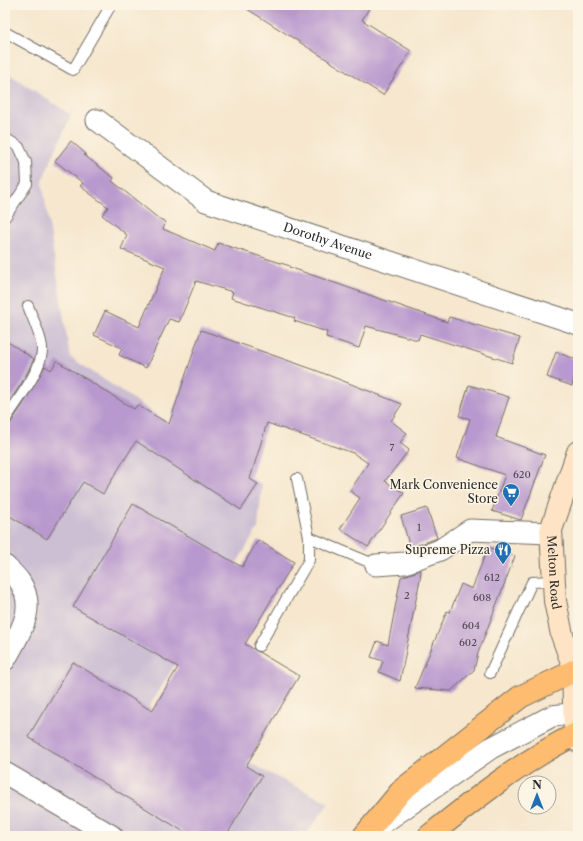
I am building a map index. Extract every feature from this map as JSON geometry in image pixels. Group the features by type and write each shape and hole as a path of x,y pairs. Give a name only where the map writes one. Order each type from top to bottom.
{"highway":[{"path":"364,836 402,790 520,697 577,673"},
{"path":"429,836 474,800 577,727"}],"street":[{"name":"Dorothy Avenue","path":"98,120 206,201 578,324"},
{"name":"Melton Road","path":"577,727 577,673 562,636 554,601 551,533 564,488 578,452"},
{"path":"376,564 405,563 433,553 470,530 551,533"},
{"path":"5,566 20,582 27,602 27,620 5,660"},
{"path":"364,836 492,748 552,716 577,727"},
{"path":"5,773 112,836"}],"lane":[{"path":"5,32 73,70 111,5"},
{"path":"5,138 18,147 26,162 27,184 5,217"},
{"path":"5,420 35,373 41,357 41,342 28,306"},
{"path":"259,646 309,560 309,537 298,479"},
{"path":"309,537 376,564"},
{"path":"490,673 532,582 554,581"}],"shaded area":[{"path":"5,71 71,115 42,181 70,357 262,485 258,528 149,707 265,771 329,803 305,836 5,836"}],"building":[{"path":"241,5 371,5 362,20 411,51 383,95"},
{"path":"71,141 86,154 84,155 114,178 112,181 158,218 166,222 163,229 215,251 218,243 290,266 289,267 447,322 449,317 520,338 512,363 420,334 418,340 366,326 359,348 326,337 327,332 294,321 295,318 231,298 233,292 196,281 179,322 169,319 146,368 119,355 122,348 94,335 105,311 139,327 165,267 121,249 127,235 102,215 108,207 80,186 83,183 55,161"},
{"path":"201,330 315,370 402,404 391,421 407,433 400,443 409,450 385,481 404,493 368,547 340,529 360,498 350,491 368,463 353,453 267,423 250,479 258,484 241,510 136,441 103,494 83,482 47,539 5,513 5,426 10,424 45,366 51,370 57,361 134,409 137,405 169,424"},
{"path":"5,340 34,359 23,381 5,408"},
{"path":"556,352 578,360 578,367 572,386 547,377"},
{"path":"469,385 509,397 496,437 545,455 521,520 492,511 505,475 457,458 470,419 459,416"},
{"path":"133,504 242,567 258,540 294,562 245,644 299,676 246,766 262,776 226,836 191,836 28,737 73,662 152,711 178,667 73,607"},
{"path":"427,508 437,538 410,548 401,516"},
{"path":"488,547 515,556 478,653 474,670 451,691 415,688 447,611 450,612 461,584 472,589"},
{"path":"421,570 400,681 379,672 383,661 371,657 377,641 388,645 401,577"}],"place":[{"name":"Mark Convenience Store","path":"511,507"},
{"name":"Supreme Pizza","path":"503,565"}]}
